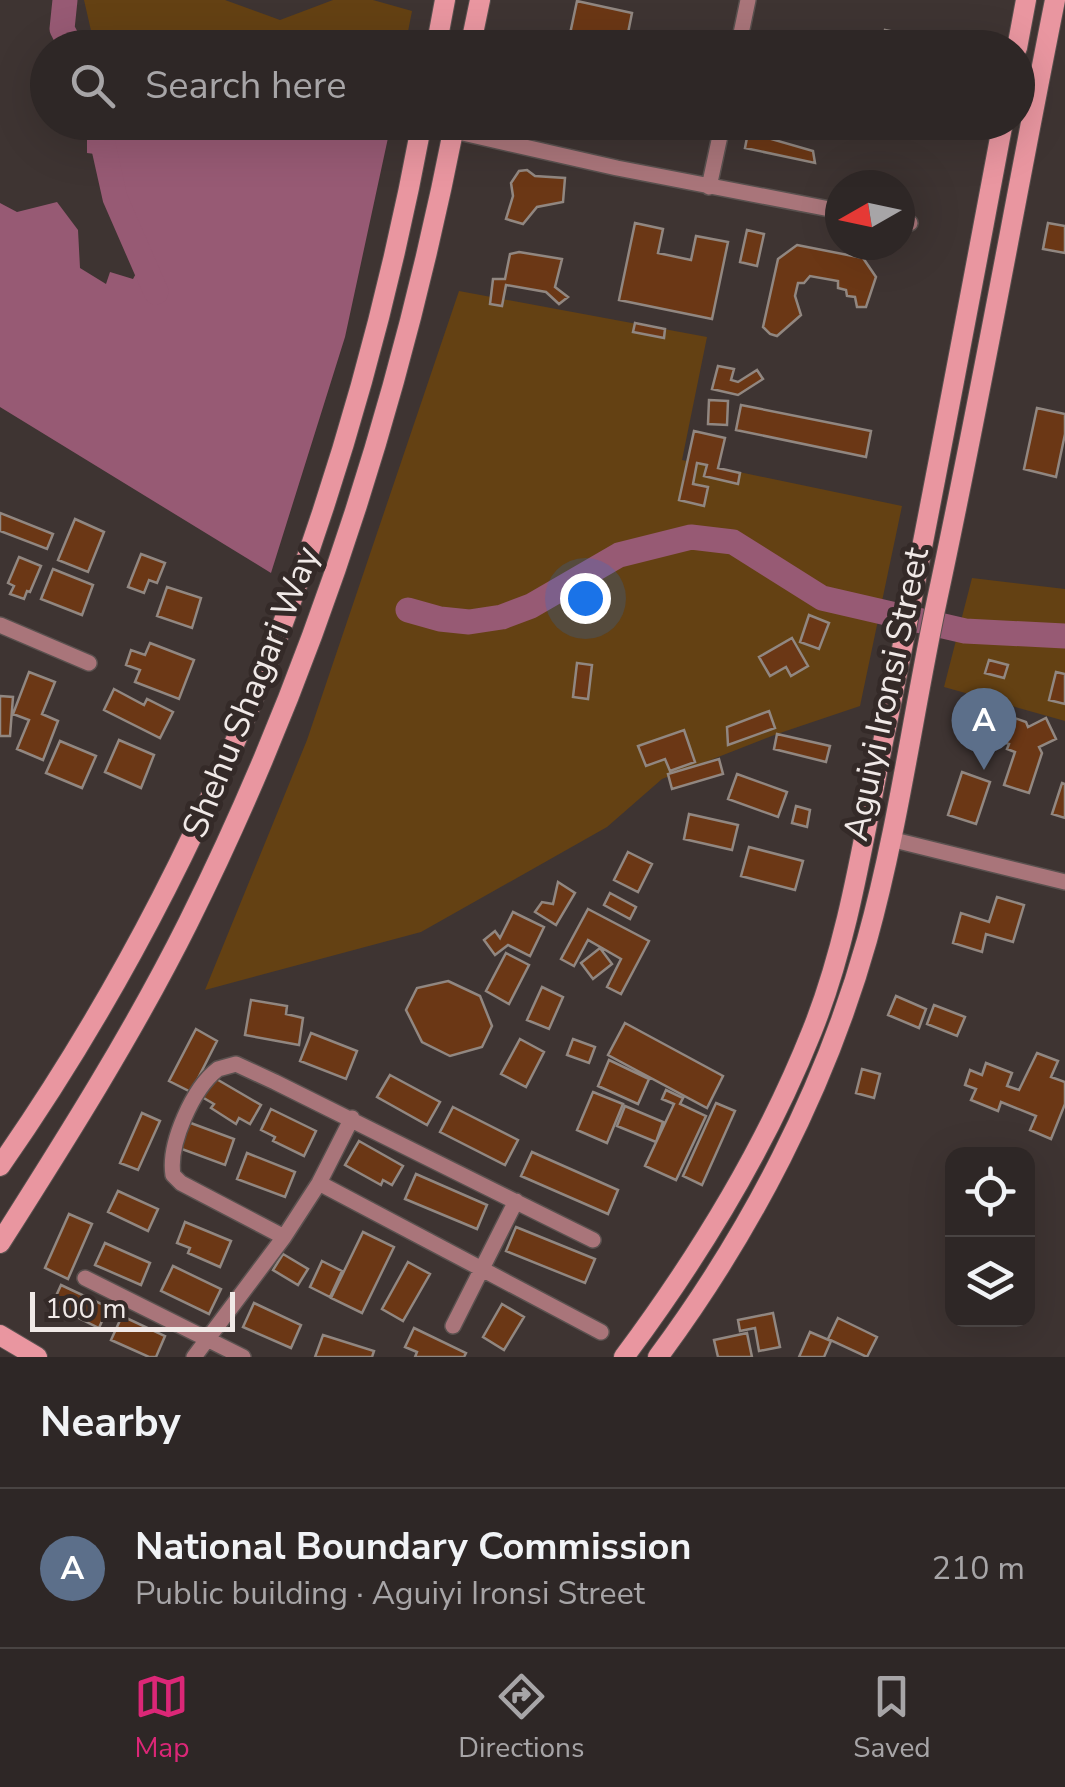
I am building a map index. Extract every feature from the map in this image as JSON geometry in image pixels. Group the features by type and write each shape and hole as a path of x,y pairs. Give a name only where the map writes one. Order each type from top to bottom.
{"main road":[{"path":"439,30 445,0"},
{"path":"474,30 480,0"},
{"path":"1020,30 1026,0"},
{"name":"Aguiyi Ironsi Street","path":"1035,105 1055,0"},
{"name":"Shehu Shagari Way","path":"0,1166 37,1114 154,916 246,712 302,574 359,398 418,140"},
{"name":"Shehu Shagari Way","path":"0,1243 71,1131 186,926 263,763 334,582 390,401 452,140"},
{"name":"Aguiyi Ironsi Street","path":"624,1357 676,1288 735,1193 773,1121 814,1028 841,940 902,651 1000,140"},
{"name":"Aguiyi Ironsi Street","path":"658,1357 735,1241 790,1136 834,1041 867,940 959,506 1028,140"},
{"path":"0,1335 37,1357"}],"street":[{"path":"742,30 748,0"},
{"path":"514,140 710,187 825,208"},
{"path":"710,187 719,140"},
{"path":"0,626 89,663"},
{"path":"890,839 1065,882"},
{"path":"284,1237 181,1184 173,1175 174,1144 190,1108 211,1074 236,1064 593,1240"},
{"path":"194,1357 284,1237 319,1183 352,1118"},
{"path":"319,1183 601,1332"},
{"path":"454,1326 516,1201"},
{"path":"85,1278 243,1357"}],"shaded area":[{"path":"84,0 225,0 280,20 333,0 373,0 412,11 408,30 91,30"},
{"path":"87,140 388,140 345,337 271,573 0,407 0,203 17,212 57,202 78,230 80,268 106,284 110,272 133,279 145,257 144,238 122,232 112,185 111,156 87,153"},
{"path":"459,291 707,337 682,460 902,506 860,706 662,779 607,827 421,932 205,990 307,740"},
{"path":"972,578 1065,589 1065,721 944,687"}],"building":[{"path":"577,1 632,13 629,30 571,30"},
{"path":"747,140 774,140 813,151 815,163 745,148"},
{"path":"527,170 535,176 565,178 563,202 537,207 523,224 506,219 513,196 511,183 519,171"},
{"path":"635,223 663,229 658,253 691,260 696,236 728,242 712,319 619,300"},
{"path":"1048,223 1065,226 1065,253 1043,249"},
{"path":"747,230 764,234 757,266 740,262"},
{"path":"797,245 825,251 825,260 864,260 876,277 866,307 857,307 855,297 838,288 838,281 810,276 804,283 798,283 795,296 801,315 777,336 770,334 763,327 778,259"},
{"path":"510,254 562,259 555,287 568,297 559,304 546,292 506,285 502,306 490,304 493,279 505,279"},
{"path":"635,323 665,329 664,338 633,332"},
{"path":"718,366 734,369 731,380 738,382 757,370 763,379 738,395 712,389"},
{"path":"709,400 728,401 727,425 708,424"},
{"path":"741,405 871,431 866,457 736,430"},
{"path":"1037,408 1065,414 1056,477 1024,469"},
{"path":"694,431 725,438 718,468 740,473 738,484 704,476 707,465 697,463 693,484 708,487 704,506 679,500"},
{"path":"0,513 53,534 47,549 0,531"},
{"path":"75,519 104,532 88,572 58,560"},
{"path":"141,554 165,563 157,583 149,580 144,593 128,587"},
{"path":"19,557 41,566 24,599 10,594 14,586 8,583"},
{"path":"53,569 93,585 82,615 41,599"},
{"path":"167,587 201,598 192,628 157,616"},
{"path":"809,615 829,623 819,649 800,642"},
{"path":"792,638 808,666 791,676 786,667 770,676 759,657"},
{"path":"150,643 194,660 179,699 135,682 140,670 126,665 131,650 145,655"},
{"path":"989,660 1008,665 1004,678 985,673"},
{"path":"577,663 592,665 588,699 573,697"},
{"path":"29,672 55,682 42,714 58,721 43,760 17,749 29,720 13,714"},
{"path":"1056,672 1065,674 1065,704 1049,700"},
{"path":"114,689 144,705 147,699 173,712 160,738 104,710"},
{"path":"0,696 13,697 10,736 0,736"},
{"path":"986,708 1026,722 1028,727 1046,718 1056,739 1039,747 1042,753 1029,793 1004,785 1015,752 1007,749 1009,744 977,733"},
{"path":"769,711 775,728 728,745 727,727"},
{"path":"684,730 695,762 670,771 665,759 646,766 638,746"},
{"path":"777,734 830,746 826,762 774,749"},
{"path":"119,740 154,755 141,788 105,772"},
{"path":"60,741 96,756 82,788 46,773"},
{"path":"719,759 723,774 672,789 668,774"},
{"path":"962,772 990,782 976,824 948,815"},
{"path":"737,774 787,792 778,817 728,799"},
{"path":"1062,783 1065,784 1065,818 1052,814"},
{"path":"796,806 810,810 807,827 792,823"},
{"path":"689,814 738,825 732,850 684,839"},
{"path":"749,847 803,861 795,890 741,876"},
{"path":"628,852 652,864 638,892 614,880"},
{"path":"558,882 575,893 556,925 535,912 542,902 553,904"},
{"path":"610,893 636,907 630,919 604,905"},
{"path":"997,897 1024,905 1013,942 986,934 982,952 953,943 961,913 989,922"},
{"path":"588,909 649,941 621,994 607,987 621,959 588,940 574,966 561,959"},
{"path":"513,912 544,927 530,956 508,945 495,955 484,940 495,931 500,938"},
{"path":"600,948 612,964 593,979 581,963"},
{"path":"506,953 529,965 509,1004 486,991"},
{"path":"448,981 480,996 492,1026 482,1047 450,1056 422,1042 406,1010 417,988"},
{"path":"542,987 563,997 549,1029 527,1020"},
{"path":"896,996 926,1009 919,1028 888,1015"},
{"path":"251,1000 287,1006 286,1014 303,1018 299,1045 245,1035"},
{"path":"934,1005 965,1017 957,1036 927,1024"},
{"path":"625,1023 723,1076 707,1108 608,1055"},
{"path":"196,1029 217,1041 191,1092 169,1081"},
{"path":"311,1033 357,1051 346,1079 300,1061"},
{"path":"520,1039 544,1052 526,1087 501,1074"},
{"path":"573,1039 595,1047 589,1063 567,1055"},
{"path":"1037,1053 1058,1061 1051,1077 1065,1082 1065,1104 1051,1139 1030,1130 1036,1116 1001,1102 998,1111 971,1100 976,1089 965,1085 970,1070 982,1075 986,1063 1012,1073 1007,1086 1019,1090"},
{"path":"609,1060 649,1079 638,1104 598,1086"},
{"path":"862,1069 880,1074 874,1098 856,1093"},
{"path":"390,1075 440,1102 427,1125 377,1097"},
{"path":"213,1077 261,1105 250,1124 239,1118 236,1124 211,1108 214,1104 202,1097"},
{"path":"666,1090 683,1098 680,1104 706,1116 676,1180 645,1166 674,1104 662,1099"},
{"path":"593,1092 623,1104 607,1143 577,1130"},
{"path":"716,1103 735,1111 702,1185 683,1176"},
{"path":"625,1106 663,1122 656,1142 617,1126"},
{"path":"453,1107 518,1140 505,1165 440,1132"},
{"path":"271,1109 316,1131 304,1156 273,1141 275,1137 261,1130"},
{"path":"142,1113 160,1121 138,1170 120,1163"},
{"path":"188,1122 234,1139 225,1165 179,1148"},
{"path":"359,1141 403,1166 392,1185 383,1180 381,1185 345,1165"},
{"path":"532,1152 618,1190 608,1214 521,1176"},
{"path":"247,1153 295,1172 285,1197 237,1179"},
{"path":"416,1174 487,1205 477,1229 405,1199"},
{"path":"118,1191 158,1209 148,1231 108,1212"},
{"path":"69,1214 92,1224 68,1279 45,1268"},
{"path":"185,1222 231,1241 220,1267 188,1253 190,1248 177,1243"},
{"path":"516,1227 595,1259 585,1283 506,1251"},
{"path":"363,1232 394,1247 362,1313 331,1298"},
{"path":"105,1243 150,1263 141,1285 95,1265"},
{"path":"283,1254 308,1269 298,1285 273,1270"},
{"path":"322,1261 342,1271 330,1297 310,1287"},
{"path":"408,1262 430,1274 403,1321 382,1309"},
{"path":"173,1266 221,1289 209,1314 161,1291"},
{"path":"61,1285 108,1307 99,1328 52,1305"},
{"path":"254,1303 301,1325 291,1348 243,1327"},
{"path":"502,1304 524,1317 504,1350 483,1337"},
{"path":"773,1313 780,1347 759,1351 755,1328 740,1331 738,1320"},
{"path":"122,1316 165,1336 156,1357 111,1340"},
{"path":"838,1318 877,1337 867,1357 828,1339"},
{"path":"414,1328 466,1353 464,1357 415,1357 417,1352 405,1347"},
{"path":"810,1332 831,1341 824,1357 799,1357"},
{"path":"747,1333 752,1357 718,1357 714,1340"},
{"path":"323,1335 374,1351 372,1357 315,1357"}],"waterway":[{"path":"63,30 65,0"},
{"path":"102,140 115,198 156,292"},
{"path":"408,610 469,622 502,617 531,606 619,555 691,537 733,542 822,598 965,631 1065,636"}],"place":[{"name":"National Boundary Commission","path":"984,770"}]}
